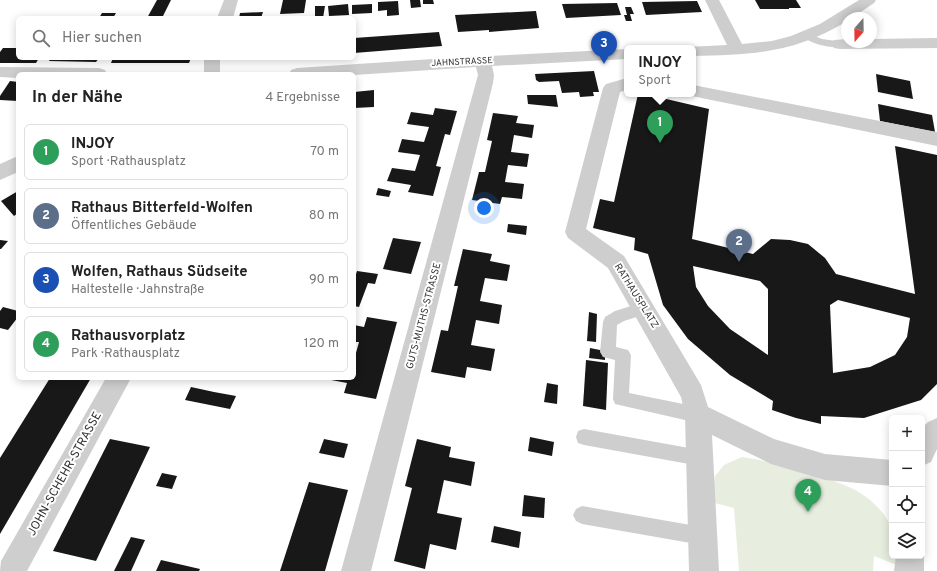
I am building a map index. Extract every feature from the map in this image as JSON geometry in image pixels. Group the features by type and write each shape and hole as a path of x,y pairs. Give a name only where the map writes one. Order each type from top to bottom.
{"street":[{"path":"226,16 231,0"},
{"path":"712,0 737,50"},
{"path":"696,52 737,50 785,43 807,36 832,25 869,0"},
{"path":"840,44 937,43"},
{"name":"JAHNSTRASSE","path":"326,72 483,61 604,50 624,53"},
{"path":"212,60 212,72"},
{"name":"GUTS-MUTHS-STRASSE","path":"356,571 485,83 486,75 483,61"},
{"path":"0,72 16,72"},
{"name":"RATHAUSPLATZ","path":"624,85 612,88 575,232 616,262 692,393 698,415 704,571"},
{"path":"696,91 937,139"},
{"path":"0,173 16,164"},
{"name":"JOHN-SCHEHR-STRASSE","path":"11,571 118,380"},
{"path":"698,415 771,452 825,467 889,473"},
{"path":"923,451 927,441 937,431"},
{"path":"909,571 910,559"}],"lane":[{"path":"807,36 820,42 840,44"},
{"path":"644,308 620,316 610,322 608,352 623,355 621,399 698,415"},
{"path":"584,437 700,458"},
{"path":"582,515 702,536"}],"green space":[{"path":"742,457 769,462 812,473 857,491 875,505 889,522 889,559 898,559 899,566 874,556 873,571 739,571 734,508 711,502 715,476 724,465"}],"building":[{"path":"157,0 171,0 163,16 148,16"},
{"path":"283,0 306,0 304,13 280,14"},
{"path":"410,0 420,0 421,7 411,8"},
{"path":"423,0 433,0 434,4 423,4"},
{"path":"755,0 796,0 801,8 760,9"},
{"path":"398,1 399,15 387,16 387,10 378,11 378,2"},
{"path":"697,1 702,12 646,15 642,2"},
{"path":"617,3 621,15 566,18 562,4"},
{"path":"348,4 349,15 329,16 328,6"},
{"path":"372,4 372,13 352,14 352,5"},
{"path":"315,6 325,6 323,16 315,16"},
{"path":"625,7 631,7 634,14 630,14 632,21 626,21 624,15 627,15"},
{"path":"536,11 539,28 489,32 489,30 458,32 455,15"},
{"path":"263,12 262,16 239,16 240,13"},
{"path":"102,13 116,13 114,16 100,16"},
{"path":"439,32 442,46 356,53 356,38"},
{"path":"3,48 16,48 16,60 38,60 36,63 0,63 0,52"},
{"path":"50,60 98,60 96,62 49,61"},
{"path":"112,60 190,60 189,63 111,63"},
{"path":"594,71 599,92 593,92 594,96 580,97 579,92 562,93 559,81 539,82 536,80 535,74"},
{"path":"876,74 910,81 913,99 878,92"},
{"path":"10,81 16,82 16,101 0,100 0,96"},
{"path":"374,90 374,107 356,108 356,92"},
{"path":"527,95 556,95 558,107 528,104"},
{"path":"637,97 658,97 709,109 692,239 753,254 771,239 790,240 808,244 825,258 836,274 915,294 895,146 937,155 937,384 921,400 864,418 821,416 821,424 772,410 773,401 730,375 688,339 663,305 648,254 634,250 635,238 593,228 600,199 614,202","holes":["693,266 760,281 768,289 768,355 730,329 708,306 696,287","838,300 910,318 907,337 895,355 870,367 833,373 830,305"]},
{"path":"878,104 932,115 935,132 880,121"},
{"path":"435,108 457,111 450,135 445,134 436,166 441,167 433,196 408,192 411,185 387,181 392,168 415,171 420,155 398,152 402,139 424,142 429,127 407,124 411,112 433,115"},
{"path":"493,113 518,116 516,123 534,125 532,138 514,135 511,152 529,154 527,167 508,165 505,182 524,184 522,199 502,197 500,204 472,200 479,172 485,172 492,141 487,140"},
{"path":"378,188 391,191 389,197 376,195"},
{"path":"16,192 16,214 14,216 1,201"},
{"path":"508,224 527,226 526,235 507,232"},
{"path":"393,238 421,242 411,274 383,269"},
{"path":"0,240 8,241 1,249 0,249"},
{"path":"463,249 492,254 490,261 510,265 507,281 485,278 480,301 502,305 499,324 476,320 471,345 495,349 491,371 467,367 465,378 431,372 441,330 448,331 458,286 454,286"},
{"path":"357,271 378,274 375,284 368,283 359,307 356,306"},
{"path":"3,307 16,310 16,320 8,330 0,328 0,311"},
{"path":"589,312 597,314 596,342 587,341"},
{"path":"367,317 397,322 376,399 344,393 347,383 331,380 356,380 356,353 359,342 356,342 356,325 364,327"},
{"path":"590,348 605,351 605,360 589,358"},
{"path":"586,360 608,363 606,410 583,406"},
{"path":"49,380 90,380 0,534 0,458"},
{"path":"547,383 558,385 557,404 544,402"},
{"path":"191,387 236,396 230,409 185,400"},
{"path":"530,437 554,442 552,456 528,451"},
{"path":"110,439 150,447 96,561 53,551"},
{"path":"324,439 348,444 344,458 319,453"},
{"path":"417,439 451,447 449,457 475,462 471,486 444,480 437,513 462,518 456,550 430,544 425,569 394,561 412,488 405,486"},
{"path":"162,473 177,476 172,489 156,486"},
{"path":"309,482 348,490 325,571 280,571"},
{"path":"524,495 545,498 544,518 522,516"},
{"path":"494,526 521,532 519,548 491,542"},
{"path":"131,537 145,540 131,571 114,571"},
{"path":"161,560 200,569 199,571 156,571"}],"place":[{"name":"Wolfen, Rathaus Südseite","path":"604,64"},
{"name":"INJOY","path":"660,143"},
{"name":"Rathaus Bitterfeld-Wolfen","path":"739,262"},
{"name":"Rathausvorplatz","path":"808,512"}]}
